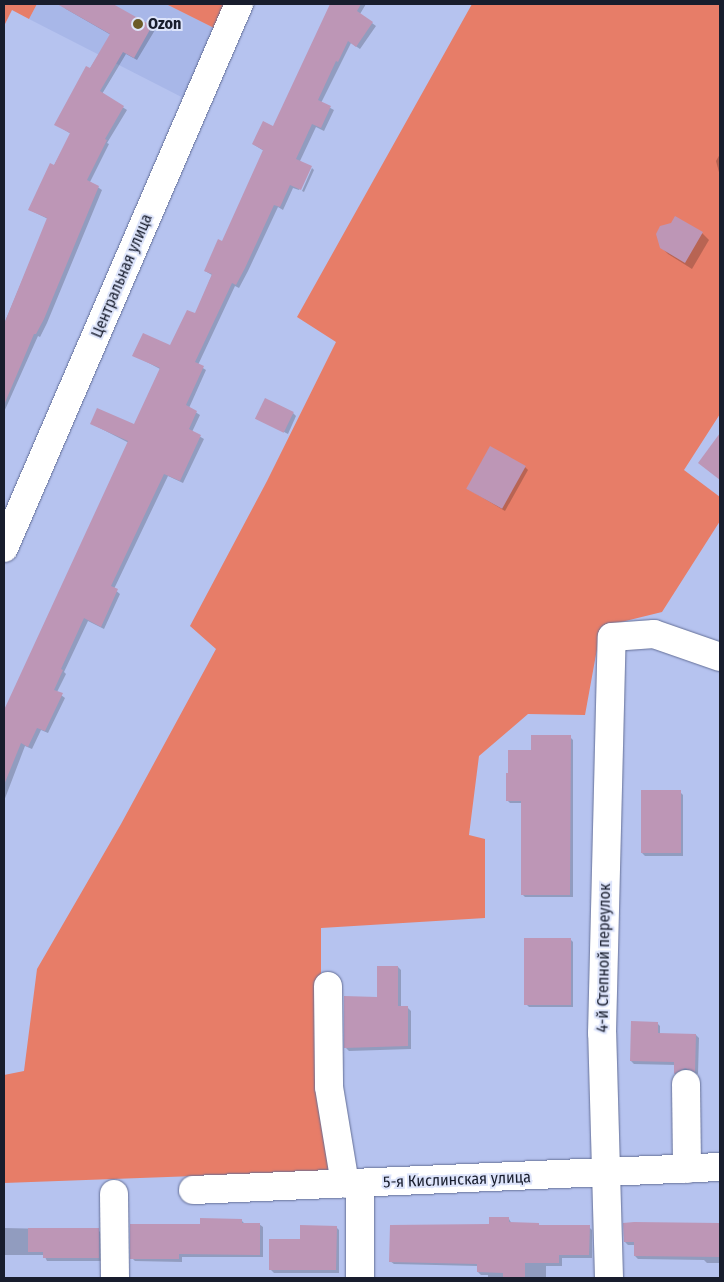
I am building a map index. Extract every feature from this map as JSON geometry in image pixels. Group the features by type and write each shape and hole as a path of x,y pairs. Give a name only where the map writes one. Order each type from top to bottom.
{"street":[{"name":"Центральная улица","path":"4,548 239,4"},
{"name":"4-й Степной переулок","path":"609,1278 608,1173 602,1033 612,637 654,634 720,656"},
{"path":"328,986 329,1087 352,1184 360,1278"},
{"path":"686,1084 687,1169"},
{"name":"5-я Кислинская улица","path":"193,1190 720,1167"},
{"path":"114,1194 114,1278"}],"shaded area":[{"path":"4,4 37,4 29,19 12,10 4,26"},
{"path":"37,4 166,4 234,38 203,108 29,19"},
{"path":"166,4 250,4 234,38"},
{"path":"472,4 720,4 720,414 684,470 720,497 720,521 662,612 601,627 585,715 528,714 479,756 469,835 485,839 485,918 321,928 321,1083 331,1171 4,1183 4,1075 24,1071 37,969 121,824 216,649 190,626 267,481 336,342 297,317"}],"building":[{"path":"57,4 113,4 152,26 134,58 123,52 100,91 124,106 105,139 107,140 87,180 99,186 44,319 36,334 34,334 4,405 4,324 47,218 28,210 50,163 54,165 70,133 54,125 86,66 90,68 110,34"},
{"path":"330,4 361,4 357,11 373,22 356,47 348,41 338,62 336,61 318,100 331,106 321,128 312,124 296,159 312,166 301,190 290,185 280,207 274,205 236,285 232,283 195,362 204,366 186,405 197,411 189,429 201,435 180,481 164,474 111,586 118,589 101,627 84,618 61,669 63,670 54,690 63,693 45,731 37,728 28,747 21,743 4,785 4,710 128,441 90,424 97,408 134,424 160,368 132,356 143,333 170,345 187,310 195,313 212,274 204,271 218,239 222,241 263,150 252,144 263,121 273,126"},
{"path":"675,216 703,232 685,263 660,248 656,234 660,226 671,223"},
{"path":"265,398 294,412 284,433 255,419"},
{"path":"720,433 720,480 698,463"},
{"path":"490,446 526,466 502,509 466,489"},
{"path":"531,735 571,735 570,895 521,895 521,801 506,801 506,773 508,773 508,750 531,750"},
{"path":"641,790 681,790 681,853 641,853"},
{"path":"524,938 571,938 571,1005 524,1005"},
{"path":"377,966 398,966 398,1006 408,1006 408,1046 344,1048 344,996 377,997"},
{"path":"631,1021 658,1022 658,1033 696,1034 695,1072 685,1068 674,1074 674,1062 630,1061"},
{"path":"489,1217 509,1217 509,1222 539,1223 539,1225 590,1225 589,1255 559,1255 559,1263 525,1263 525,1278 503,1278 503,1273 477,1272 477,1264 389,1262 390,1225 489,1224"},
{"path":"200,1218 242,1219 242,1223 260,1223 260,1255 179,1254 179,1259 130,1259 130,1224 200,1224"},
{"path":"623,1223 720,1223 720,1257 634,1256 634,1242 624,1242"},
{"path":"300,1225 337,1226 336,1270 269,1270 269,1239 300,1239"},
{"path":"28,1228 99,1228 99,1258 43,1258 43,1252 28,1252"}],"place":[{"name":"Ozon","path":"138,24"}]}
